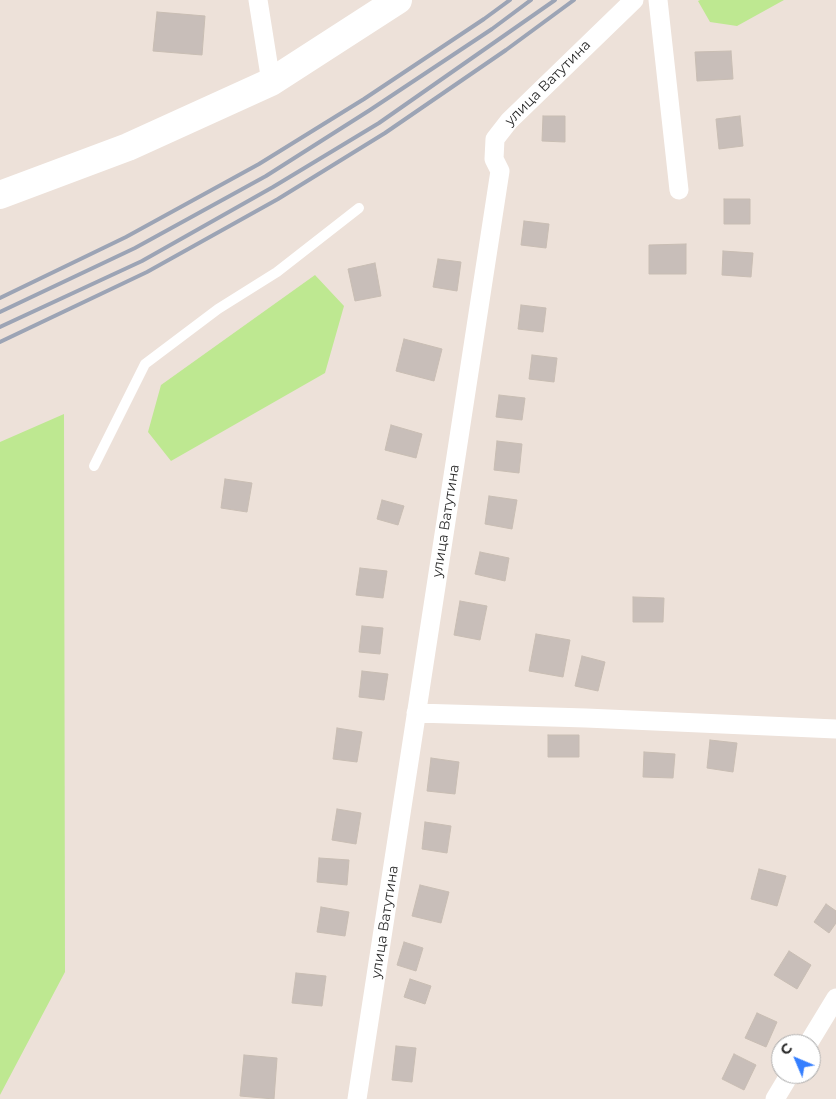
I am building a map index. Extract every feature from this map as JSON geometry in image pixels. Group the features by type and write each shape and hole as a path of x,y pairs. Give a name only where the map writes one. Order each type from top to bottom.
{"main road":[{"path":"0,195 128,147 271,82 398,0"}],"street":[{"path":"258,0 271,82"},
{"name":"улица Ватутина","path":"357,1099 500,171 494,159 495,139 509,121 634,0"},
{"path":"658,0 679,190"},
{"path":"416,714 586,718 836,729"},
{"path":"814,1034 836,998"},
{"path":"775,1099 784,1084"}],"lane":[{"path":"94,466 144,364 218,309 277,272 359,208"}],"green space":[{"path":"784,0 737,26 710,22 698,1"},
{"path":"315,275 344,306 325,373 171,461 148,432 161,385"},
{"path":"64,414 65,972 0,1095 0,442"}],"building":[{"path":"157,12 205,16 202,55 153,51"},
{"path":"731,51 733,79 697,81 695,52"},
{"path":"543,116 565,116 565,142 542,141"},
{"path":"740,116 743,146 719,149 716,119"},
{"path":"724,199 750,199 750,224 724,224"},
{"path":"524,221 549,224 546,248 521,245"},
{"path":"686,244 686,274 649,274 649,245"},
{"path":"723,251 753,253 751,277 722,275"},
{"path":"438,259 461,262 457,291 433,287"},
{"path":"375,263 381,296 355,301 348,269"},
{"path":"521,305 546,308 543,332 518,329"},
{"path":"404,339 442,349 434,381 396,371"},
{"path":"532,355 557,358 554,382 529,379"},
{"path":"499,395 525,398 522,420 496,417"},
{"path":"391,425 422,434 416,458 385,450"},
{"path":"497,441 522,444 519,473 494,470"},
{"path":"225,479 252,483 247,512 221,508"},
{"path":"489,496 517,500 512,529 485,524"},
{"path":"382,500 404,506 398,525 377,519"},
{"path":"480,552 509,558 505,581 475,574"},
{"path":"360,568 387,571 383,598 356,595"},
{"path":"633,597 664,598 663,622 633,622"},
{"path":"460,601 487,606 480,640 454,635"},
{"path":"362,626 383,628 380,654 359,652"},
{"path":"536,634 570,640 563,677 529,671"},
{"path":"582,656 605,662 598,691 575,686"},
{"path":"362,671 388,674 384,700 359,697"},
{"path":"337,728 362,732 357,762 333,759"},
{"path":"548,735 579,735 579,757 548,757"},
{"path":"710,740 737,743 733,772 707,768"},
{"path":"644,752 675,754 673,778 643,777"},
{"path":"431,758 459,762 455,794 427,791"},
{"path":"337,809 361,813 356,844 332,840"},
{"path":"425,822 451,826 447,853 422,849"},
{"path":"319,858 349,860 347,885 317,882"},
{"path":"759,869 786,876 777,906 751,899"},
{"path":"420,885 449,892 441,923 412,916"},
{"path":"826,904 836,911 836,923 829,933 814,922"},
{"path":"321,907 349,912 345,936 317,932"},
{"path":"404,942 423,948 416,971 397,965"},
{"path":"789,951 811,965 797,989 774,975"},
{"path":"296,973 326,976 322,1006 292,1003"},
{"path":"410,979 431,986 425,1004 404,997"},
{"path":"757,1013 777,1022 766,1047 745,1038"},
{"path":"396,1046 416,1048 412,1082 392,1080"},
{"path":"734,1054 756,1065 744,1090 722,1079"},
{"path":"244,1055 277,1058 274,1099 240,1096"}],"railway":[{"path":"0,298 126,237 259,164 364,99 510,0"},
{"path":"0,312 135,248 266,176 492,29 531,0"},
{"path":"0,327 142,261 273,187 379,123 555,0"},
{"path":"0,342 147,272 278,199 385,133 506,50 574,0"}]}
